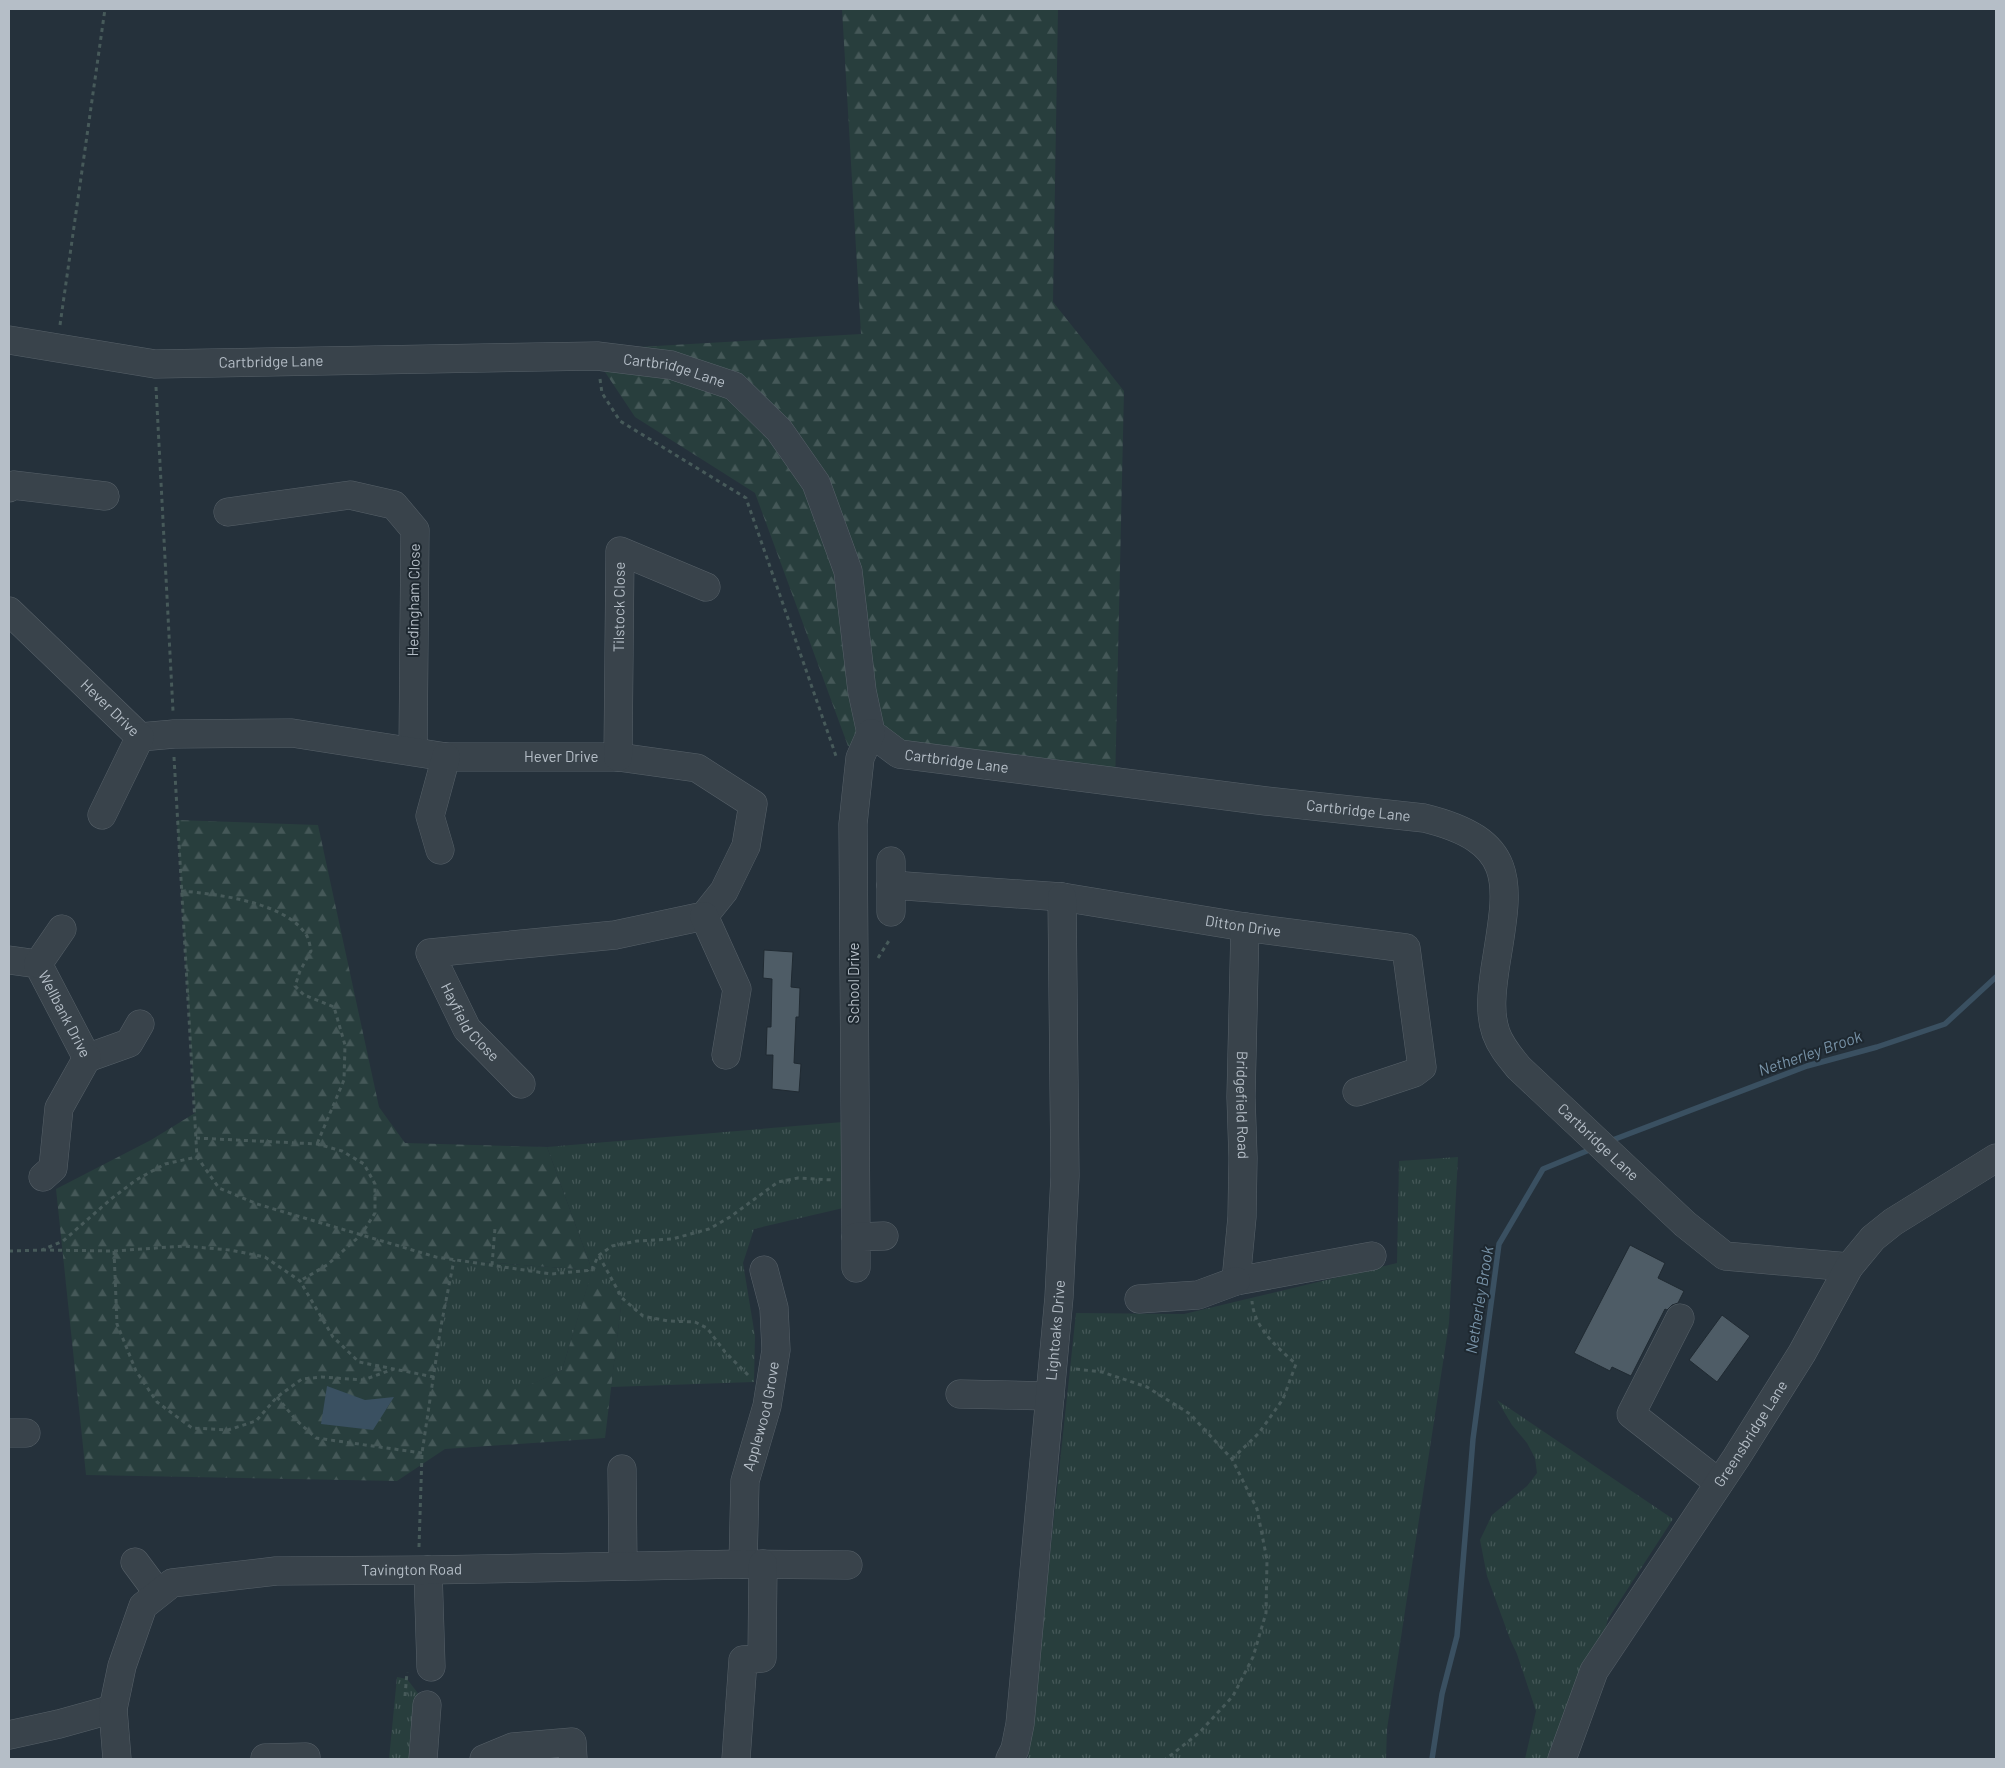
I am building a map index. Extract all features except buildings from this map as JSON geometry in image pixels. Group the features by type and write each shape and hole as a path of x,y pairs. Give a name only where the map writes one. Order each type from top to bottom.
{"street":[{"name":"Cartbridge Lane","path":"9,340 154,364 597,356 671,365 734,386 779,430 816,483 848,571 862,691 871,733 899,754 1266,802 1424,818 1450,824 1465,831 1489,848 1502,869 1505,887 1504,904 1492,986 1492,1012 1496,1033 1506,1052 1519,1068 1685,1224 1725,1256 1849,1267"},
{"path":"9,488 13,485 105,496"},
{"name":"Hedingham Close","path":"228,512 350,495 394,505 415,530 413,751"},
{"name":"Tilstock Close","path":"618,757 620,551 706,587"},
{"name":"Hever Drive","path":"9,611 140,737 174,734 292,734 446,757 618,757 697,768 753,804 746,846 724,891 704,916"},
{"name":"School Drive","path":"856,1268 853,824 860,758 871,733"},
{"path":"102,815 140,737"},
{"path":"440,850 430,816 446,757"},
{"name":"Ditton Drive","path":"891,912 891,873 1062,897 1245,927 1406,948 1422,1068 1414,1073 1357,1092"},
{"name":"Lightoaks Drive","path":"1010,1759 1015,1749 1020,1724 1058,1315 1064,1176 1062,897"},
{"path":"704,916 737,989 726,1055"},
{"name":"Hayfield Close","path":"521,1084 467,1029 430,953 615,935 704,916"},
{"name":"Bridgefield Road","path":"1243,1279 1242,1097 1245,927"},
{"path":"38,964 62,929"},
{"name":"Wellbank Drive","path":"9,960 38,964 87,1058 129,1042 140,1024"},
{"path":"43,1177 54,1168 59,1108 87,1058"},
{"name":"Greensbridge Lane","path":"1562,1759 1594,1671 1719,1483 1802,1353 1849,1267 1873,1238 1893,1222 1914,1207 1996,1158"},
{"path":"856,1237 884,1236"},
{"path":"1139,1299 1198,1295 1243,1279 1372,1256"},
{"name":"Applewood Grove","path":"736,1759 743,1660 762,1658 745,1480 768,1397 776,1350 774,1308 764,1270"},
{"path":"1680,1318 1630,1414 1719,1483"},
{"path":"960,1393 1050,1396"},
{"path":"622,1469 623,1566"},
{"path":"135,1562 158,1593"},
{"name":"Tavington Road","path":"118,1759 113,1709 122,1666 143,1606 172,1583 276,1571 848,1564"},
{"path":"424,1570 432,1667"},
{"path":"423,1759 427,1705"},
{"path":"9,1735 113,1709"},
{"path":"484,1759 513,1746 572,1742 573,1759"}],"path":[{"path":"56,348 105,9"},
{"path":"154,364 181,891 197,1157 219,1188 257,1204 436,1257 552,1274 592,1270 598,1256 612,1246 637,1241 672,1239 709,1229 730,1217 778,1182 798,1178 856,1182"},
{"path":"602,393 620,421 746,498 837,758"},
{"path":"181,891 214,894 264,906 291,918 306,934 311,951 300,971 295,986 304,995 334,1007 345,1045 344,1080 317,1144"},
{"path":"196,1138 317,1144 342,1151 364,1164 375,1184 375,1213 361,1236 327,1265 300,1281"},
{"path":"42,1250 63,1242 111,1199 136,1180 165,1164 197,1157"},
{"path":"492,1265 495,1228"},
{"path":"9,1252 42,1250 114,1251 184,1246 230,1250 264,1257 300,1281 333,1337 359,1362 434,1377"},
{"path":"114,1251 117,1324 136,1371 157,1402 192,1428 228,1430 256,1421 277,1397 302,1379 322,1377 363,1380 395,1369"},
{"path":"598,1256 622,1298 643,1316 668,1321 695,1322 707,1328 725,1352 768,1397"},
{"path":"424,1570 422,1453 441,1326 454,1260"},
{"path":"1232,1459 1259,1433 1283,1399 1296,1364 1270,1341 1253,1309 1243,1279"},
{"path":"1053,1365 1102,1372 1148,1387 1190,1414 1232,1459 1257,1509 1267,1560 1266,1613 1253,1657 1233,1696 1199,1733 1169,1759"},
{"path":"277,1397 296,1420 316,1438 422,1453"}],"green space":[{"path":"842,9 1058,9 1053,302 1124,391 1115,787 848,746 755,493 635,417 601,366 621,348 861,334"},
{"path":"177,820 318,825 379,1107 405,1143 547,1147 592,1270 454,1260 432,1387 525,1387 562,1370 591,1274 622,1298 605,1438 445,1449 397,1481 86,1475 56,1189 151,1140 195,1113"},
{"path":"855,1121 856,1205 754,1229 743,1263 755,1336 754,1382 611,1387 622,1298 591,1275 562,1370 526,1387 432,1387 454,1260 592,1270 547,1147"},
{"path":"1458,1157 1449,1323 1387,1729 1386,1759 1028,1759 1076,1313 1184,1314 1397,1263 1399,1161"},
{"path":"1497,1400 1673,1519 1608,1619 1594,1671 1562,1759 1525,1759 1536,1711 1517,1654 1487,1576 1480,1540 1492,1515 1527,1486 1537,1473 1535,1458 1527,1443 1512,1425"},
{"path":"397,1677 407,1679 427,1705 423,1759 389,1759"}],"water":[{"path":"327,1386 365,1400 394,1397 373,1430 321,1424"}],"waterway":[{"name":"Netherley Brook","path":"1610,1141 1807,1066 1877,1047 1945,1024 1996,977"},
{"name":"Netherley Brook","path":"1432,1759 1442,1694 1457,1636 1473,1439 1499,1244 1543,1169 1594,1148"}]}
